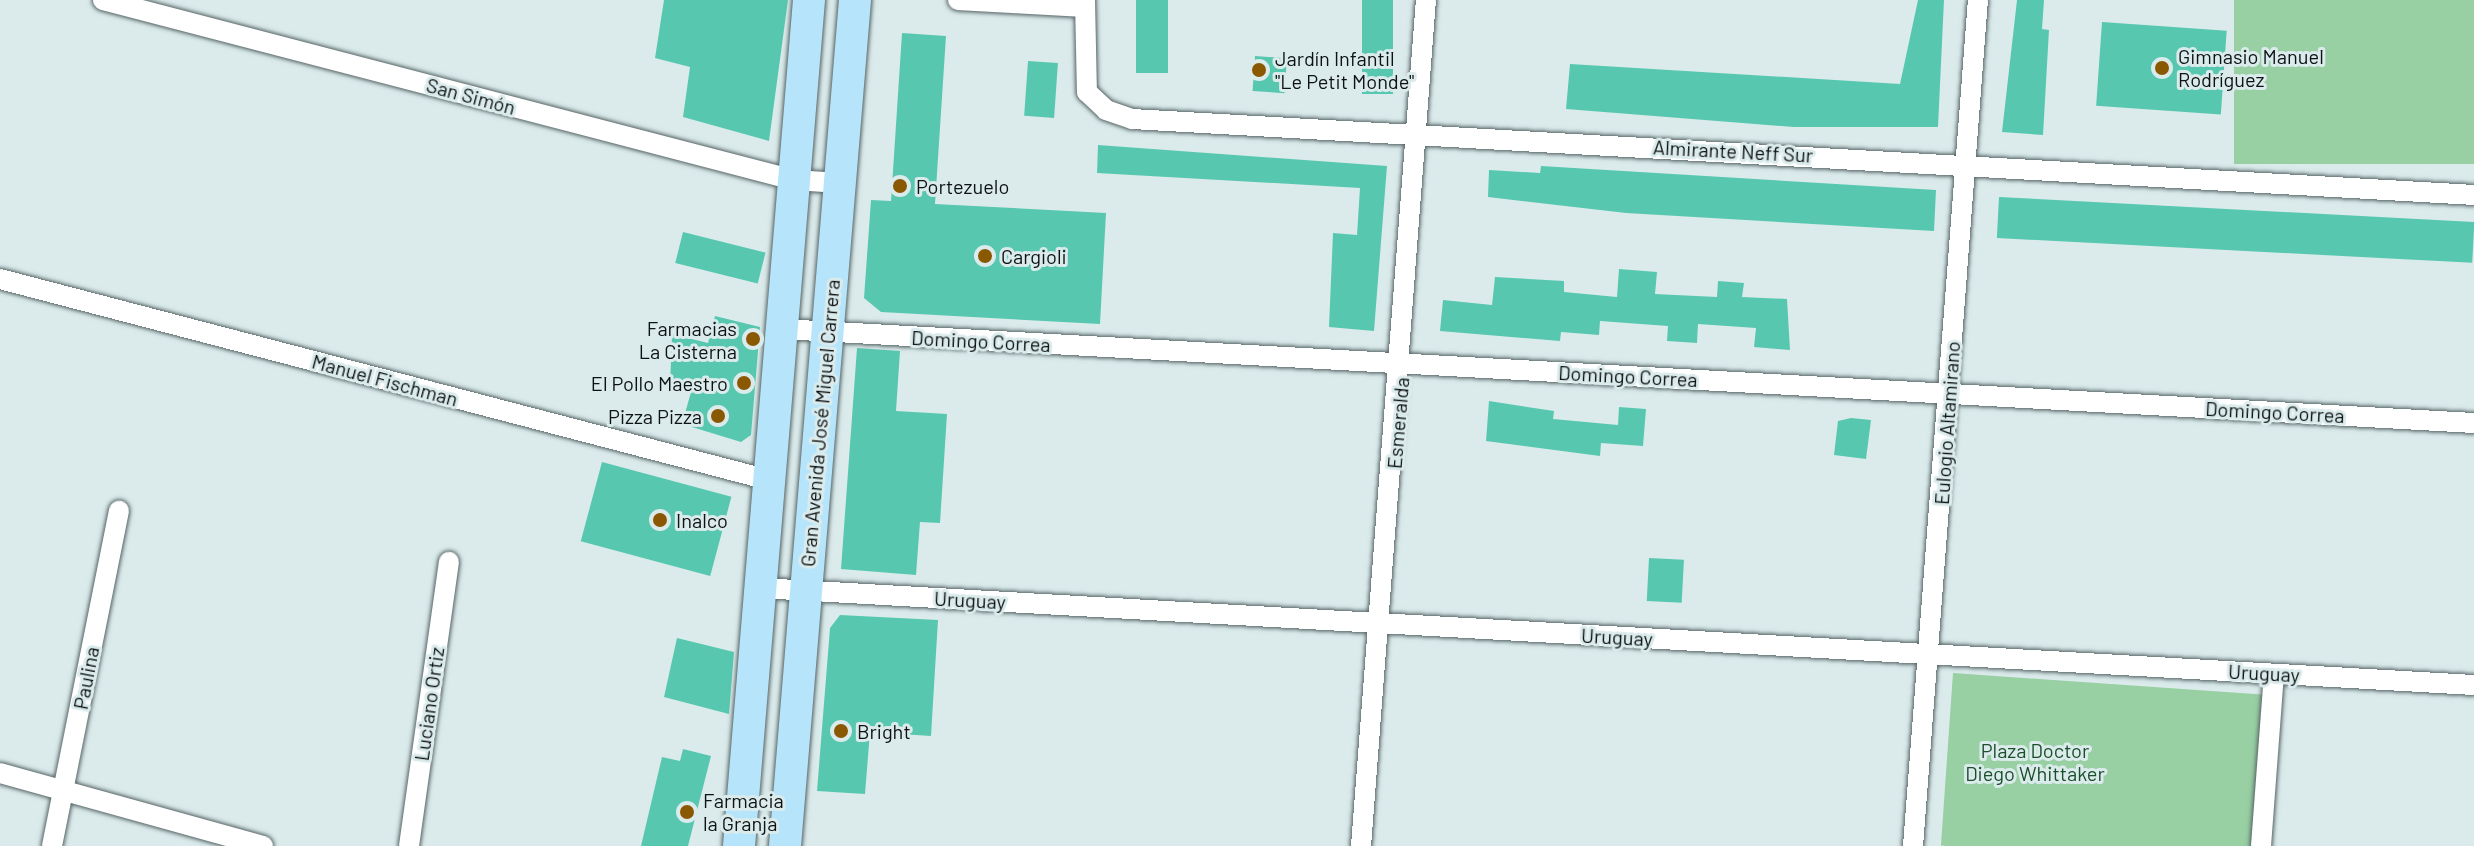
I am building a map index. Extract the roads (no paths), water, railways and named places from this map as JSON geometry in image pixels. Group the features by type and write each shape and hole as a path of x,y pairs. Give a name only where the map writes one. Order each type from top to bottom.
{"main road":[{"path":"739,846 809,0"},
{"name":"Gran Avenida José Miguel Carrera","path":"785,846 855,0"}],"street":[{"name":"San Simón","path":"103,0 794,180 840,183"},
{"path":"958,0 1085,4"},
{"name":"Esmeralda","path":"1361,846 1402,364 1426,0"},
{"name":"Eulogio Altamirano","path":"1913,846 1978,0"},
{"name":"Almirante Neff Sur","path":"1085,4 1083,81 1094,101 1118,116 2474,195"},
{"name":"Manuel Fischman","path":"0,279 769,480"},
{"name":"Domingo Correa","path":"782,329 2474,423"},
{"name":"Paulina","path":"52,846 119,511"},
{"name":"Luciano Ortiz","path":"409,846 449,562"},
{"name":"Uruguay","path":"760,588 2474,685"},
{"path":"2261,846 2274,674"},
{"path":"0,773 263,846"}],"place":[{"name":"Gimnasio Manuel Rodríguez","path":"2162,68"},
{"name":"Jardín Infantil \"Le Petit Monde\"","path":"1259,70"},
{"name":"Portezuelo","path":"900,186"},
{"name":"Cargioli","path":"985,256"},
{"name":"Farmacias La Cisterna","path":"753,339"},
{"name":"El Pollo Maestro","path":"744,383"},
{"name":"Pizza Pizza","path":"718,416"},
{"name":"Inalco","path":"660,520"},
{"name":"Bright","path":"841,731"},
{"name":"Farmacia la Granja","path":"687,812"}],"park label":[{"name":"Plaza Doctor Diego Whittaker","path":"2035,762"}]}
